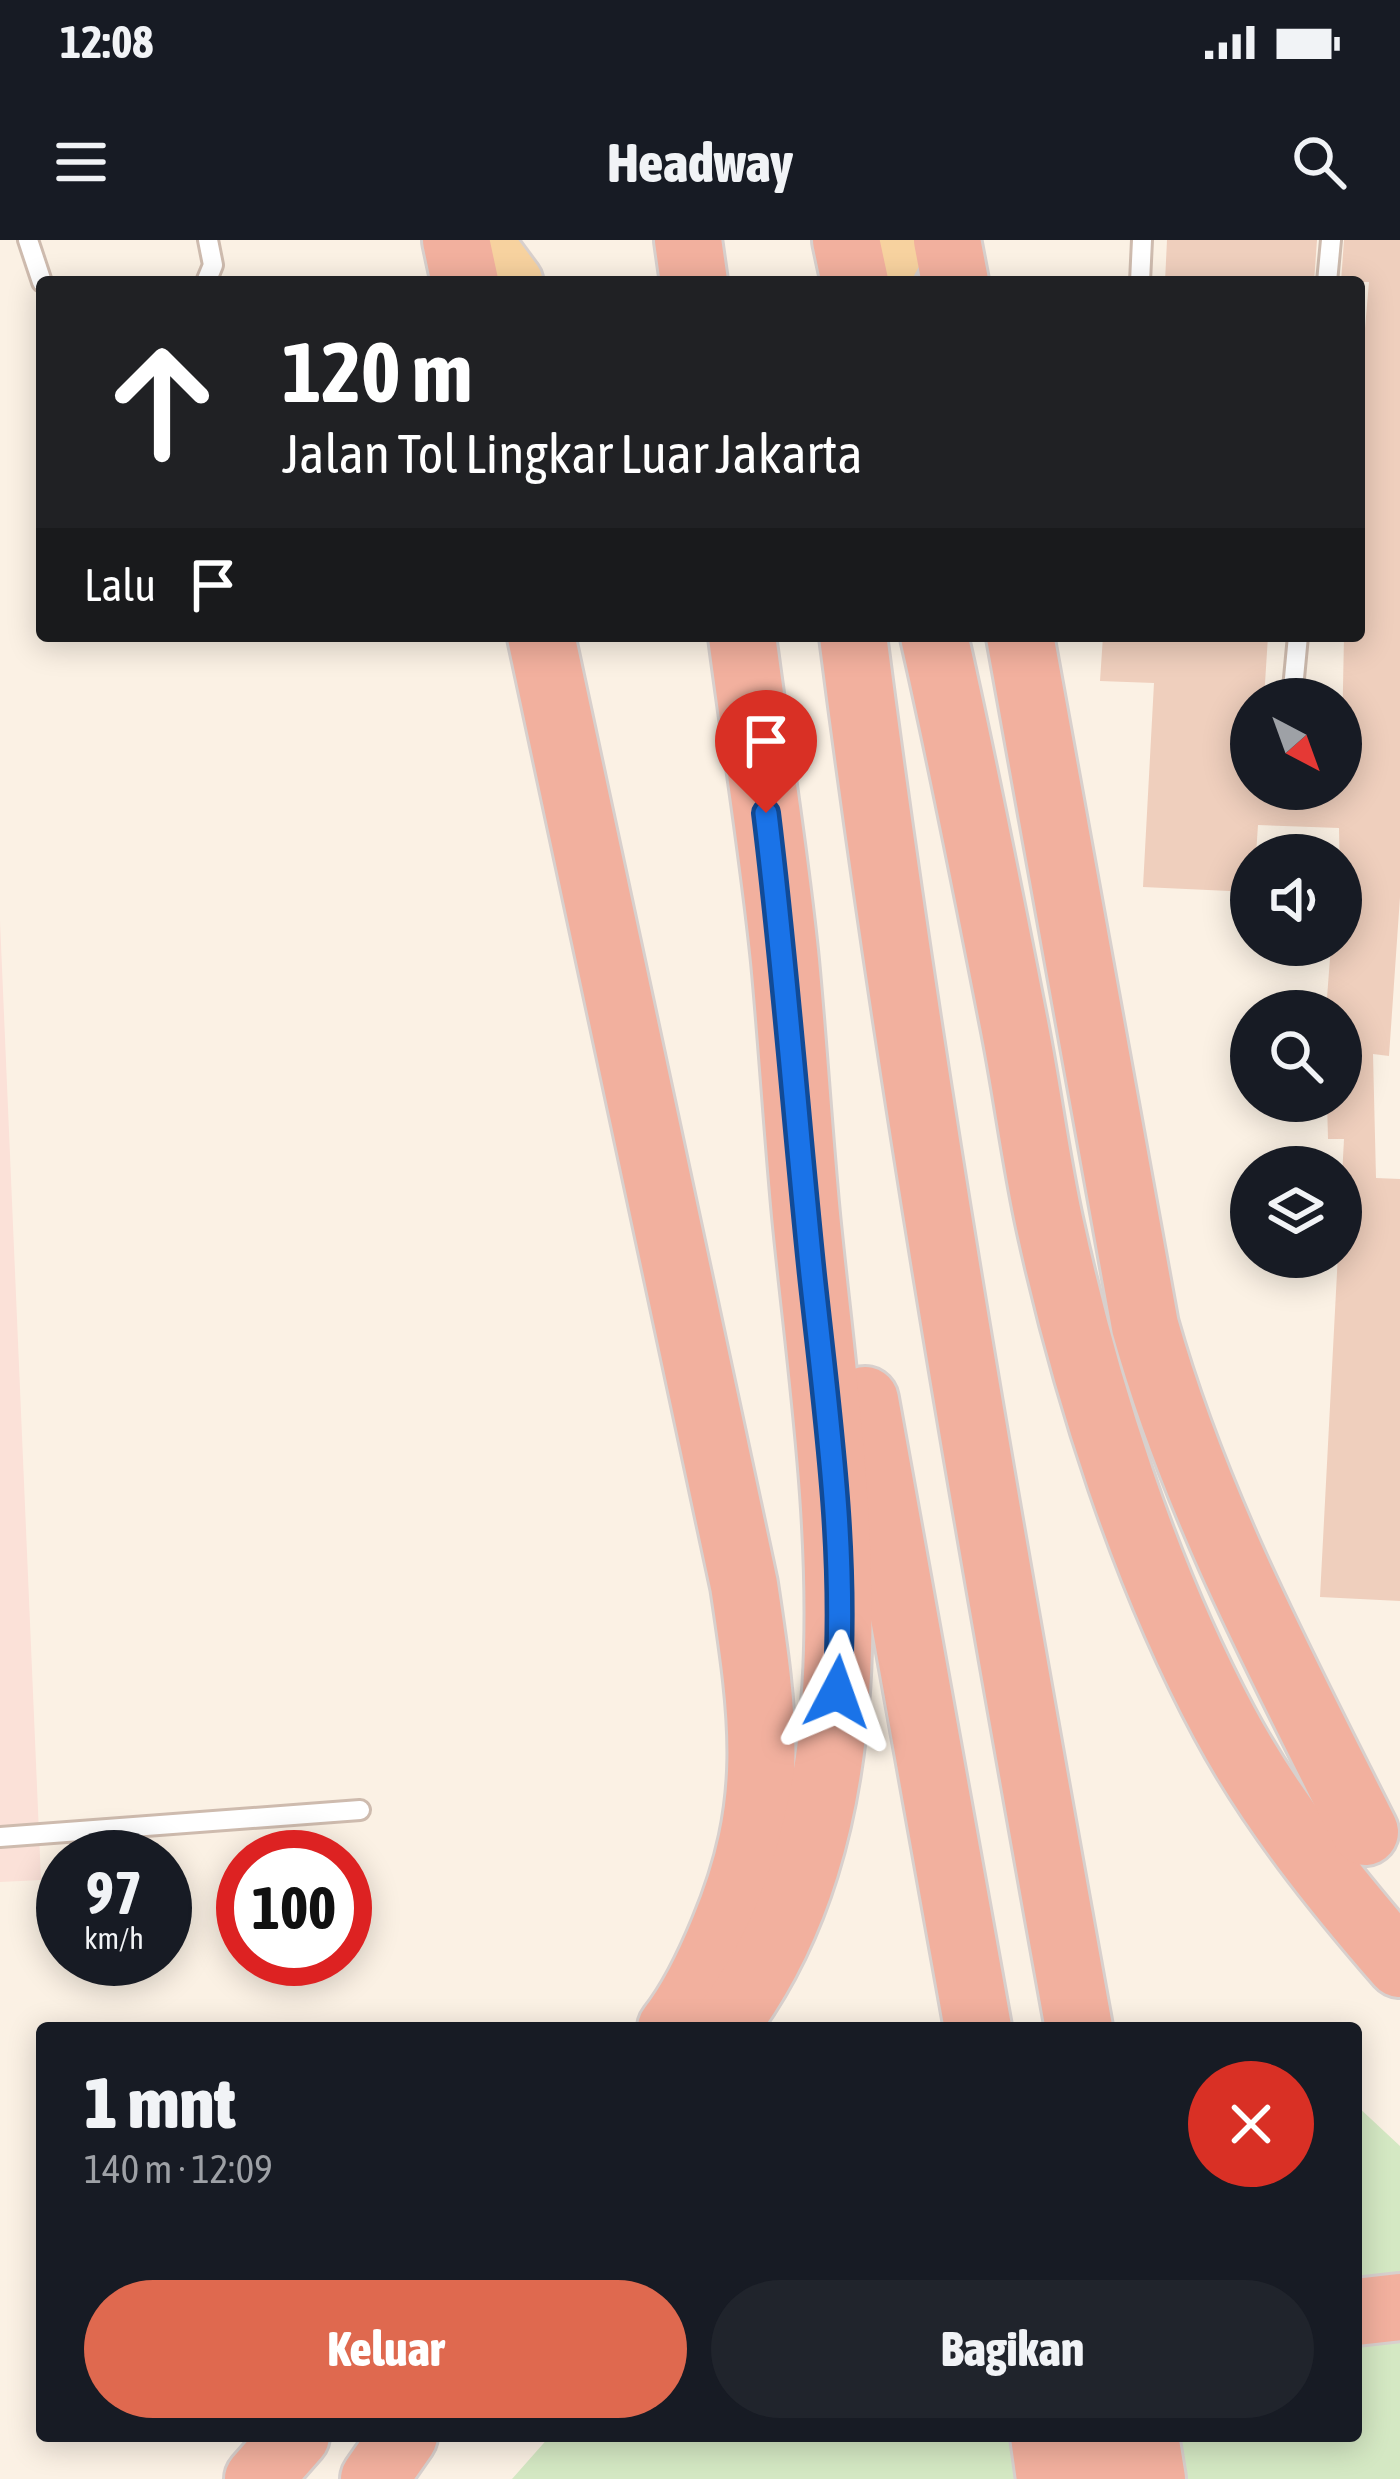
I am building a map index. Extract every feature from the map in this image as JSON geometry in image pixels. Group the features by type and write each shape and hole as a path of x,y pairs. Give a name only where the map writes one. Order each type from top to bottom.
{"highway":[{"path":"456,240 464,276"},
{"path":"688,240 693,276"},
{"path":"802,240 807,276"},
{"path":"846,240 854,276"},
{"path":"947,240 954,276"},
{"path":"542,642 739,1562 757,1673 763,1768 758,1829 712,1958 675,2022"},
{"path":"726,2022 777,1934 803,1868 829,1747 841,1625 834,1483 780,925 743,642"},
{"path":"854,642 887,901 964,1394 1078,2022"},
{"path":"935,642 1014,1024 1049,1222 1100,1414 1159,1586 1225,1726 1265,1791 1331,1882 1400,1964"},
{"path":"1020,642 1145,1326 1163,1389 1224,1544 1382,1852"},
{"path":"780,925 977,2022"},
{"path":"1124,1477 1303,1767 1382,1852"},
{"path":"1362,2311 1400,2307"},
{"path":"258,2479 291,2442"},
{"path":"310,2479 339,2442"},
{"path":"374,2479 400,2442"},
{"path":"1045,2442 1050,2479"},
{"path":"1082,2479 1111,2442"},
{"path":"1146,2442 1151,2479"}],"main road":[{"path":"483,240 510,276"},
{"path":"881,276 901,240"}],"lane":[{"path":"28,240 40,276"},
{"path":"208,240 213,265 208,276"},
{"path":"1140,276 1142,240"},
{"path":"1327,276 1330,240"},
{"path":"1294,678 1297,642"},
{"path":"0,1837 360,1810"}],"shaded area":[{"path":"0,921 39,1830 36,1880 0,1882"}],"green space":[{"path":"1362,2111 1400,2146 1400,2479 512,2479 545,2442 1362,2442"}],"building":[{"path":"1167,240 1317,240 1314,276 1165,276"},
{"path":"1344,240 1400,240 1400,897 1389,1056 1373,1054 1376,1178 1400,1179 1400,1601 1320,1597 1337,1278 1362,1278 1362,1146 1344,1146 1344,1139 1328,1139 1328,1122 1362,1122 1362,990 1328,990 1329,966 1362,966 1362,834 1339,834 1339,828 1258,825 1257,834 1230,834 1230,891 1143,887 1154,683 1100,681 1103,642 1268,642 1265,678 1230,678 1230,810 1362,810 1362,678 1343,678 1344,642 1365,642 1369,282 1365,276 1341,276"}],"route":[{"path":"766,813 834,1483 841,1625 837,1692"}]}
